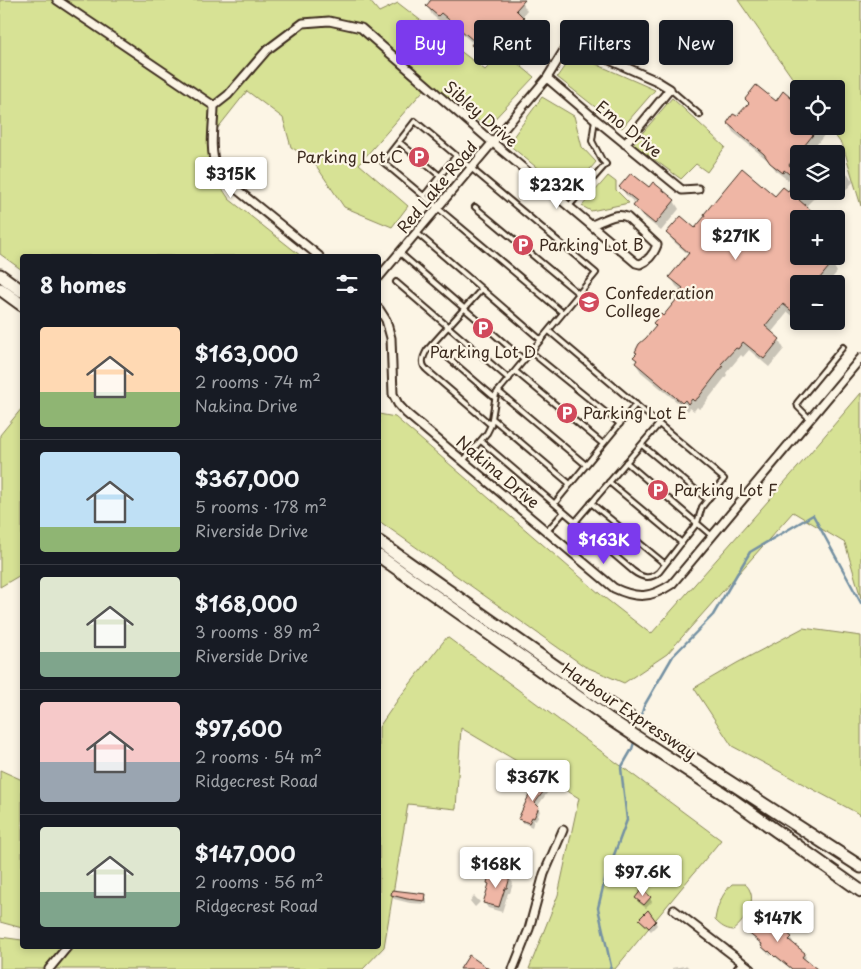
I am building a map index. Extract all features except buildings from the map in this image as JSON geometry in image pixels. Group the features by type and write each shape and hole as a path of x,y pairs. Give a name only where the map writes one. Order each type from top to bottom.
{"main road":[{"path":"0,276 20,290"},
{"path":"0,289 20,304"},
{"name":"Harbour Expressway","path":"381,543 610,704 861,867"},
{"name":"Harbour Expressway","path":"381,557 608,718 730,798 859,891"},
{"path":"799,826 861,859"}],"street":[{"path":"57,0 214,106 212,148 217,168 225,180 317,254"},
{"name":"Sibley Drive","path":"214,106 228,96 267,50 302,23 329,21 360,28 492,142 636,262 640,264 646,262 655,251 657,245 627,217 616,215 592,225"},
{"name":"Red Lake Road","path":"381,275 547,78 569,42 657,81 670,89"},
{"name":"Emo Drive","path":"547,78 682,190 698,189"},
{"path":"626,144 670,89"},
{"name":"Nakina Drive","path":"381,312 386,320 392,338 393,394 398,404 406,413 614,588 626,594 636,596 648,596 662,591 672,584 861,358"},
{"path":"513,969 529,929 544,874 564,830"},
{"path":"674,910 751,969"},
{"path":"49,969 66,949"},
{"path":"738,969 743,962"}],"lane":[{"path":"670,89 700,115"},
{"path":"569,206 606,164 592,141 595,119"},
{"path":"463,461 487,434 491,425 495,398 498,391 532,352 541,340 563,314 596,273 415,121 383,162 563,314"},
{"path":"399,142 440,176"},
{"path":"424,196 456,156"},
{"path":"475,206 579,294"},
{"path":"416,233 541,340"},
{"path":"400,253 524,360"},
{"path":"396,282 509,379"},
{"path":"482,289 432,344 423,356 423,363 424,368 491,425"},
{"path":"481,441 638,576 647,578 659,572 698,523 702,507 724,479 549,331"},
{"path":"432,344 495,398"},
{"path":"810,419 798,407 797,403 843,347"},
{"path":"532,352 620,424"},
{"path":"515,372 603,444"},
{"path":"498,391 586,465"},
{"path":"554,503 636,404"},
{"path":"492,418 570,484"},
{"path":"576,521 660,424"},
{"path":"642,444 708,500"},
{"path":"626,462 712,536"},
{"path":"609,482 682,543"},
{"path":"591,503 665,564"},
{"path":"547,531 564,512"}],"green space":[{"path":"0,0 369,0 379,12 398,3 420,20 396,20 396,65 464,65 464,54 474,62 474,65 479,65 485,70 490,65 520,65 534,77 487,127 429,84 359,164 408,206 392,227 344,207 313,161 291,147 283,118 247,91 217,129 210,170 229,199 298,254 20,254 20,269 0,254"},
{"path":"738,0 861,0 861,206 845,153 845,145 842,145 835,135 845,135 845,80 794,80"},
{"path":"565,65 598,65 655,90 622,128 557,77"},
{"path":"542,97 574,116 582,147 596,162 569,194 508,144"},
{"path":"672,98 725,147 707,172 696,164 681,179 633,144"},
{"path":"608,176 616,182 616,190 629,203 591,211 582,206"},
{"path":"861,393 861,598 845,543 793,512 667,654 624,683 584,666 381,522 381,414 395,417 600,594 651,634"},
{"path":"20,410 20,575 0,587 0,435"},
{"path":"803,628 861,636 861,815 732,746 694,688"},
{"path":"447,637 721,840 615,969 529,969 558,895 579,798 461,728 456,809 408,804 384,947 363,969 0,969 0,937 20,940 20,949 381,949 381,724"},
{"path":"0,770 20,779 20,927 0,922"},
{"path":"732,884 745,884 751,896 750,907 747,913 741,923 733,930 723,927 715,920 721,900"}],"waterway":[{"path":"640,719 644,706 673,656 713,615 750,552 813,515 861,603"},
{"path":"610,969 611,966 598,908 605,879 627,820 621,768 632,749 635,739"}],"place":[{"name":"Parking Lot C","path":"419,157"},
{"name":"Parking Lot B","path":"523,245"},
{"name":"Confederation College","path":"589,302"},
{"name":"Parking Lot D","path":"483,328"},
{"name":"Parking Lot E","path":"567,413"},
{"name":"Parking Lot F","path":"658,490"}]}
